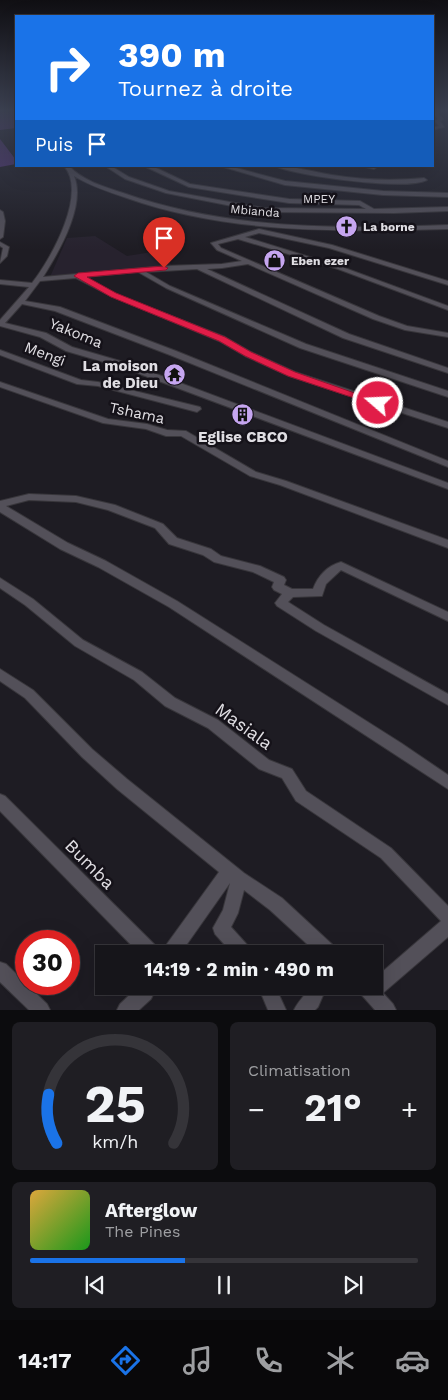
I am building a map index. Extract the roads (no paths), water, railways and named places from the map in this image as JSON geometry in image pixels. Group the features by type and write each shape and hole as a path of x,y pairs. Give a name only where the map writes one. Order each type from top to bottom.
{"street":[{"name":"MPEY","path":"109,167 127,178 176,194 270,211 448,208"},
{"path":"150,167 189,185 289,201 360,203 373,210"},
{"path":"226,167 294,184 383,194 448,195"},
{"path":"282,167 346,180 400,182 424,180"},
{"path":"0,324 35,286 58,245 76,194 75,185 67,168"},
{"name":"Mbianda","path":"67,168 88,181 116,193 162,209 201,216 253,223 348,229 448,227"},
{"path":"0,212 2,220 0,237"},
{"path":"448,282 322,244 258,231 239,238 214,243 219,249 247,262 388,322 413,330 448,335"},
{"path":"239,238 340,268 448,308"},
{"path":"0,244 6,247 4,256 0,261"},
{"path":"40,279 247,262"},
{"path":"198,267 346,336 448,370"},
{"path":"140,270 168,287 303,346 448,394"},
{"path":"78,276 114,295 222,339 248,354 292,374 448,425"},
{"path":"0,282 35,286"},
{"path":"22,302 57,310 173,353 448,464"},
{"name":"Yakoma","path":"0,324 43,335 69,349 124,365 281,422 448,486"},
{"name":"Mengi","path":"0,352 80,382 98,384 197,409"},
{"name":"Tshama","path":"0,384 106,421 147,426 166,433 183,433 255,475 282,483 448,544"},
{"path":"0,506 29,496 76,499 111,507 159,526 173,541 207,552 218,559 258,570 280,580 278,586 290,592 318,593 318,588 328,573 341,566 448,617"},
{"path":"0,506 64,546 102,564 173,604 396,746 448,783"},
{"name":"Masiala","path":"0,582 29,602 79,643 138,676 170,702 213,724 264,765 287,773 301,796 386,853 448,917"},
{"path":"290,592 281,603 320,628 448,700"},
{"path":"0,674 29,694 87,753 122,784 234,874 276,904 320,945"},
{"name":"Bumba","path":"0,801 143,945"},
{"path":"177,945 234,874"},
{"path":"234,874 230,913 222,928 236,945"},
{"path":"383,978 448,926"},
{"path":"0,970 42,1010"},
{"path":"126,1010 143,995"},
{"path":"270,995 277,1010"},
{"path":"303,1010 312,1001 315,995"},
{"path":"374,995 387,1010"}],"place":[{"name":"La borne","path":"347,227"},
{"name":"Eben ezer","path":"275,261"},
{"name":"La moison de Dieu","path":"174,375"},
{"name":"Eglise CBCO","path":"243,414"}]}
